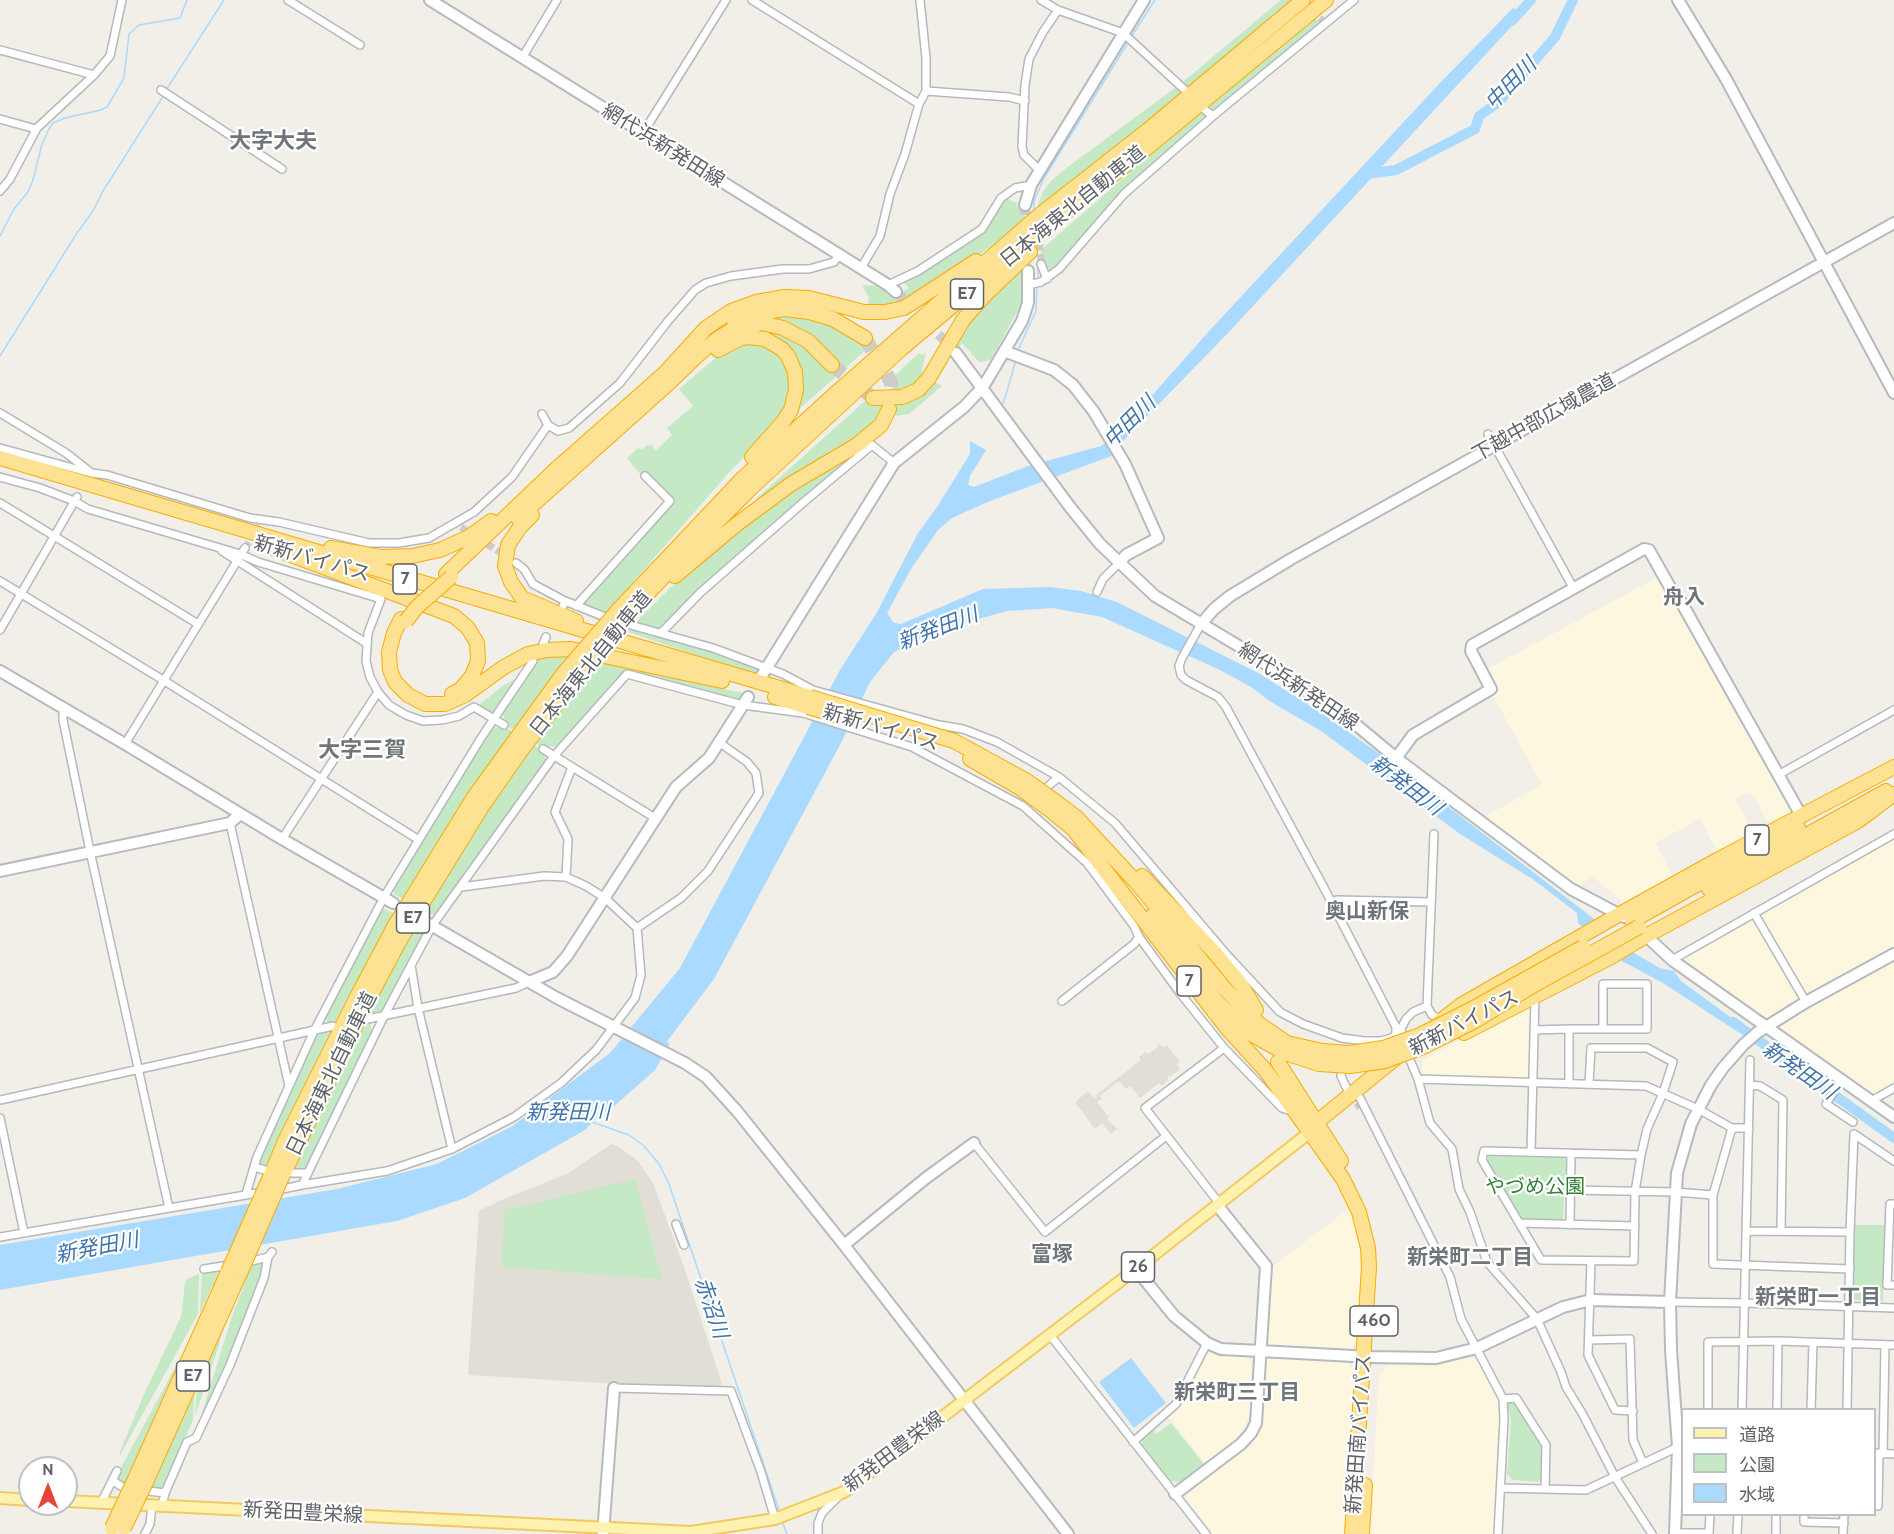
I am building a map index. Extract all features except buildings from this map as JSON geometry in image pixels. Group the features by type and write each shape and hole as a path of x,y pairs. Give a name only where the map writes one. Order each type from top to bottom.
{"highway":[{"name":"日本海東北自動車道","path":"277,1175 401,938 481,808 520,752 615,631 628,611 638,588 741,480 788,435 1037,217 1148,130 1303,0"},
{"name":"日本海東北自動車道","path":"116,1531 235,1271 277,1175 301,1110 394,927 474,797 563,674 766,474 893,356 1047,226 1137,156 1326,0"},
{"path":"873,398 902,398 918,390 929,378 963,321 985,296 1030,252 1137,156"},
{"path":"668,378 706,328 731,311 756,302 785,297 809,298 864,312 885,312 904,308 1037,217"},
{"path":"668,378 712,334 736,320 759,313 785,309 809,312 833,319 865,338"},
{"path":"720,676 571,649 547,650 520,658 465,696 445,704 425,704 408,695 395,682 390,669 389,652 394,633 403,620 448,576 560,473 668,378 717,339 737,327 762,323 783,328 808,341 832,365"},
{"path":"638,588 681,535 783,422 795,399 795,372 788,356 782,349 765,339 748,337 732,341 701,363 668,378"},
{"path":"628,611 791,484 857,445 881,425 889,409"},
{"name":"新新バイパス","path":"0,458 952,745 1024,784 1073,822 1136,895 1216,1001 1251,1034 1285,1053 1321,1058 1350,1066 1385,1061 1423,1047 1475,1021 1634,924"},
{"name":"新新バイパス","path":"0,467 612,647 720,676"},
{"path":"214,522 340,551 381,557 412,556 440,550 469,537 498,517 529,488 560,473"},
{"path":"560,473 542,505 520,527 508,545 505,566 511,582 522,598 573,620 700,660 720,676"},
{"path":"275,549 454,616 468,628 477,643 478,661 472,676 460,690 444,697 426,696 412,691 401,679 396,668 394,653 403,620"},
{"name":"7","path":"1317,1128 1407,1054 1477,1028 1611,957 1633,944 1634,924 1719,859 1894,767"},
{"name":"7","path":"1738,868 1894,774"},
{"name":"7","path":"1634,924 1894,787"},
{"name":"7","path":"1317,1128 1360,1103 1442,1020 1461,1005 1603,924 1634,924 1858,821 1894,794"},
{"name":"7","path":"1073,822 1101,834 1214,952 1242,986 1256,1010"},
{"name":"7","path":"1073,822 1170,958 1226,1027 1266,1071 1296,1112 1317,1128"},
{"path":"1278,1062 1317,1128"},
{"name":"新発田南バイパス","path":"1317,1128 1359,1212 1365,1230 1369,1267 1362,1534"},
{"name":"新発田南バイパス","path":"1352,1534 1368,1357"}],"main road":[{"name":"新発田豊栄線","path":"78,1502 638,1532 691,1532 775,1519 844,1492 1317,1128"},
{"path":"0,1498 18,1499"}],"street":[{"path":"0,191 10,179 36,129 94,75 110,56 122,0"},
{"path":"288,0 360,45"},
{"name":"網代浜新発田線","path":"430,0 892,289"},
{"path":"522,58 557,0"},
{"path":"643,133 726,0"},
{"path":"752,0 919,104"},
{"path":"861,268 880,236 890,194 905,154 919,104 926,91 926,58 920,0"},
{"path":"1041,0 1058,10 1123,33 1186,91"},
{"path":"1025,205 1031,185 1144,0"},
{"path":"1028,285 1047,279 1059,269 1124,194 1213,116 1354,0"},
{"path":"1678,0 1726,79 1894,393"},
{"path":"1040,171 1024,156 1022,147 1029,59 1042,32 1058,10"},
{"path":"0,50 94,75"},
{"path":"161,90 282,169"},
{"path":"926,91 1025,101"},
{"path":"1205,110 1213,116"},
{"path":"0,119 36,129"},
{"path":"892,289 982,229 1001,198 1015,188 1031,185"},
{"name":"下越中部広域農道","path":"1201,624 1214,609 1248,584 1894,223"},
{"path":"542,414 548,425 558,431 569,428 620,383 668,321 695,290 706,283 730,276 783,269 809,269 834,262 839,255"},
{"path":"1041,264 1047,279"},
{"path":"763,672 894,463 964,407 982,387 1022,321 1028,303 1028,271"},
{"path":"1004,351 1054,370 1073,385 1113,442 1158,537 1126,555 1103,579 1097,592"},
{"name":"網代浜新発田線","path":"956,353 1100,544 1155,596 1242,648 1354,723 1396,758 1571,889 1634,924 1672,960 1762,1029 1894,1117"},
{"path":"0,413 66,453 89,476"},
{"path":"0,448 89,476 107,475 261,523 279,522 369,543 416,542 458,526 474,512 512,477 548,425"},
{"path":"1488,434 1575,589"},
{"path":"661,633 701,592 872,445 894,463"},
{"path":"576,606 670,501 645,476"},
{"path":"0,477 76,499 88,509 381,599 366,643 366,661 370,677 378,692 389,705 406,715 423,721 459,716 474,706 504,725"},
{"path":"0,630 76,499"},
{"path":"0,503 198,624"},
{"path":"1396,758 1413,735 1491,689 1471,651 1472,645 1644,549 1649,550 1680,600 1802,817"},
{"path":"125,744 240,554"},
{"path":"240,554 366,643"},
{"path":"516,563 524,569 533,584 564,604 576,606 631,626 713,648 763,672 783,674 808,702 883,737 912,747 1023,806 1087,863 1134,926 1139,937 1179,993 1224,1048 1282,1108 1296,1112"},
{"path":"0,581 419,840"},
{"path":"1201,624 1182,658 1179,666 1181,675 1218,697 1226,706 1399,1032 1418,1079 1430,1123 1452,1149 1459,1189 1470,1212 1487,1262 1537,1319 1566,1387 1615,1478 1652,1534"},
{"path":"246,1194 254,1167 314,1031 419,840 533,661"},
{"path":"0,671 388,900"},
{"path":"302,1185 384,1016 432,926 554,756 627,674 745,701 808,702 889,711 963,729 997,742 1059,777 1114,823 1226,956 1280,1012 1303,1024 1342,1038 1382,1041 1392,1038 1399,1032 1406,1018 1413,1012 1427,1006"},
{"path":"282,839 378,692"},
{"path":"368,1019 516,988 553,972 567,956 676,787 709,758 745,701"},
{"path":"63,708 63,720 90,852 169,1208"},
{"path":"1778,774 1894,710"},
{"path":"912,747 932,723"},
{"path":"637,928 681,898 708,871 759,793 756,773 747,762 720,742"},
{"path":"543,750 655,818"},
{"path":"566,877 568,839 555,812 572,767"},
{"path":"1023,806 1059,777"},
{"path":"0,871 230,823 240,814"},
{"path":"230,823 289,1086"},
{"path":"1434,834 1427,1006 1432,1015 1442,1020"},
{"path":"1672,960 1894,834"},
{"path":"0,1237 387,1171 452,1149 514,1117 561,1083 616,1028 635,998 641,975 637,928 605,898 566,877 544,876 461,887"},
{"path":"1331,902 1337,900 1430,902"},
{"path":"1754,914 1806,1002"},
{"path":"422,920 529,982 690,1066 719,1090 844,1245 1068,1534"},
{"path":"1062,1000 1134,944 1139,937"},
{"path":"1710,1516 1709,1533 1675,1533 1680,1447 1671,1350 1670,1302 1675,1192 1682,1149 1698,1109 1722,1068 1743,1045 1762,1029 1806,1002 1894,954"},
{"path":"411,965 418,1008 452,1149"},
{"path":"1534,1030 1647,1029 1647,984 1603,984 1603,1029"},
{"path":"1179,993 1186,987"},
{"path":"1531,1152 1535,997"},
{"path":"0,1100 279,1040 333,1026"},
{"path":"1569,1029 1569,1084"},
{"path":"1342,1038 1341,1076 1347,1089"},
{"path":"1175,1494 1241,1444 1256,1423 1266,1266 1146,1108 1224,1048"},
{"path":"1589,1084 1591,1048 1647,1048 1673,1062 1663,1093 1647,1129 1641,1155 1635,1192 1634,1261 1541,1260 1482,1160 1484,1151 1641,1155"},
{"path":"1742,1408 1750,1060"},
{"path":"1418,1079 1646,1086 1698,1109 1732,1128 1749,1128"},
{"path":"1841,1080 1826,1104 1853,1122"},
{"path":"1750,1085 1760,1086 1783,1100 1781,1231"},
{"path":"1871,1101 1894,1088"},
{"path":"1360,1103 1384,1143 1450,1277 1461,1319 1503,1399 1498,1534"},
{"path":"0,1118 24,1233"},
{"path":"1732,1128 1713,1196 1713,1264 1850,1269"},
{"path":"1847,1408 1854,1134 1894,1161"},
{"path":"844,1245 926,1178 974,1143 1045,1233 1166,1136"},
{"path":"1570,1225 1571,1153"},
{"path":"254,1167 277,1175 308,1173"},
{"path":"1570,1190 1675,1192 1713,1196"},
{"path":"1894,1204 1890,1204 1887,1285 1894,1285"},
{"path":"1519,1223 1635,1226"},
{"path":"676,1224 684,1245"},
{"path":"1747,1231 1850,1232"},
{"path":"145,1534 187,1442 196,1438 230,1365 264,1278 270,1254 204,1269"},
{"path":"1591,1261 1588,1355 1615,1410 1633,1411"},
{"path":"1136,1269 1174,1316 1207,1343 1221,1348 1368,1357 1436,1358 1477,1348 1563,1307 1591,1300 1894,1308"},
{"path":"1050,1335 1206,1534"},
{"path":"1589,1340 1630,1339 1634,1440 1643,1463"},
{"path":"1777,1408 1778,1341"},
{"path":"1708,1408 1708,1342 1778,1341 1894,1345"},
{"path":"1133,1442 1176,1404 1207,1343"},
{"path":"1811,1408 1813,1343"},
{"path":"1876,1506 1878,1506 1885,1345"},
{"path":"603,1531 614,1388 731,1392 761,1472 775,1519"},
{"path":"1503,1399 1516,1398 1546,1445 1545,1489"},
{"path":"1501,1488 1586,1490 1680,1447"},
{"path":"1879,1453 1894,1454"},
{"path":"101,1503 117,1471"},
{"path":"113,1481 124,1488 165,1493"},
{"path":"818,1534 818,1523 822,1513 844,1492"},
{"path":"1737,1534 1738,1516"},
{"path":"1776,1516 1776,1534"},
{"path":"1804,1516 1804,1522 1844,1523"},
{"path":"1843,1534 1844,1516"},
{"path":"691,1532 707,1534"}],"shaded area":[{"path":"1660,576 1792,813 1770,825 1750,791 1735,800 1755,834 1719,855 1700,819 1655,843 1674,878 1623,902 1592,876 1580,886 1482,818 1542,785 1492,694 1486,670"},
{"path":"1894,837 1894,1084 1871,1097 1677,959"},
{"path":"1531,1003 1530,1080 1422,1079 1422,1060"},
{"path":"1158,1043 1164,1047 1167,1045 1180,1062 1177,1064 1180,1070 1167,1078 1168,1080 1162,1086 1159,1083 1140,1098 1130,1086 1126,1089 1119,1081 1100,1096 1102,1099 1097,1102 1109,1117 1107,1119 1117,1129 1111,1134 1102,1123 1095,1129 1075,1102 1088,1091 1096,1100 1095,1096 1141,1060 1139,1057 1158,1047"},
{"path":"611,1144 618,1146 638,1161 653,1183 683,1264 722,1384 717,1390 468,1375 479,1211 567,1174"},
{"path":"1350,1208 1362,1247 1357,1341 1350,1349 1267,1348 1264,1343 1268,1270"},
{"path":"1215,1350 1246,1355 1252,1363 1249,1417 1244,1429 1235,1440 1205,1463 1168,1417 1185,1401 1204,1355"},
{"path":"1271,1356 1347,1362 1355,1372 1346,1534 1214,1534 1186,1499 1186,1490 1253,1434 1262,1362"},
{"path":"1471,1357 1480,1361 1498,1397 1501,1410 1495,1534 1370,1534 1379,1374 1388,1365 1436,1366"}],"green space":[{"path":"1281,0 1298,0 1189,90 1185,86 1184,81"},
{"path":"1315,16 1318,21 1317,27 1215,111 1206,105"},
{"path":"1178,87 1185,93 1038,211 1043,192 1061,172"},
{"path":"1202,109 1207,113 1207,118 1161,158 1054,270 1042,263 1041,250"},
{"path":"1007,198 1017,202 1017,207 1024,207 1024,221 963,267 908,302 899,293 909,288 902,281 980,234"},
{"path":"1026,264 1027,272 1023,273 1023,297 1020,306 991,360 979,362 962,343 957,352 954,349 976,313"},
{"path":"862,285 879,286 886,290 889,296 896,295 906,303 896,306 867,307 869,298"},
{"path":"768,315 812,316 864,340 869,347 842,371 786,326 715,337"},
{"path":"752,329 776,330 800,342 832,374 837,371 840,373 791,416 797,403 782,344 721,341"},
{"path":"753,342 769,346 782,356 789,368 791,396 781,417 733,468 606,613 583,604 671,504 627,458 638,448 642,450 651,445 656,450 672,435 667,428 693,406 679,389 725,350"},
{"path":"926,352 922,372 928,376 924,382 891,397 893,382 891,379 919,353 923,355"},
{"path":"935,382 942,386 909,414 892,416 893,406 905,404 919,397"},
{"path":"866,400 886,405 877,422 860,438 764,500 756,499"},
{"path":"871,445 788,512 662,628 654,629 633,625 686,572 781,496"},
{"path":"631,629 698,645 760,668 758,676 628,632"},
{"path":"573,654 514,730 505,725 501,711 539,655"},
{"path":"603,660 746,693 742,702 626,672 561,747 545,746 544,748 533,742"},
{"path":"517,678 495,714 482,708 480,704"},
{"path":"504,726 513,732 447,828 403,899 395,895 392,886 490,727 503,728"},
{"path":"532,744 542,751 547,762 438,914 433,915 425,911 475,824"},
{"path":"385,909 395,914 336,1025 329,1024 324,1018 381,911"},
{"path":"415,924 422,929 424,938 381,1014 364,1019"},
{"path":"369,1020 373,1035 304,1172 292,1170 363,1021"},
{"path":"334,1028 267,1169 263,1169 259,1161 260,1157 316,1035 329,1032"},
{"name":"やづめ公園","path":"1488,1156 1564,1158 1566,1160 1563,1220 1519,1219 1488,1166"},
{"path":"635,1179 662,1279 501,1267 505,1210"},
{"path":"1854,1225 1885,1225 1883,1301 1852,1300"},
{"path":"262,1261 264,1263 262,1278 196,1432 234,1310 244,1286 243,1276 249,1265"},
{"path":"223,1269 218,1281 212,1287 200,1312 202,1274"},
{"path":"199,1274 198,1314 119,1457 144,1394 181,1317 185,1283 187,1279"},
{"path":"224,1324 218,1348 195,1416 197,1384"},
{"path":"196,1329 127,1486 120,1483 118,1473"},
{"path":"195,1387 193,1420 165,1484 155,1490 147,1489"},
{"path":"1510,1400 1514,1401 1543,1449 1541,1479 1538,1482 1512,1480 1507,1474 1511,1421 1507,1403"},
{"path":"1171,1423 1204,1464 1179,1482 1165,1477 1142,1448 1142,1439 1153,1430 1156,1434"}],"water":[{"name":"新発田川","path":"1513,8 1524,13 1228,333 1122,442 1114,455 990,501 952,518 938,530 911,569 887,613 894,623 901,624 983,589 1050,587 1081,591 1117,602 1260,674 1329,718 1385,758 1598,922 1584,929 1578,923 1577,913 1534,880 1460,834 1321,731 1218,669 1102,617 1052,608 1008,611 940,629 894,652 870,682 841,743 714,979 647,1068 585,1130 465,1198 397,1221 0,1290 0,1245 337,1189 437,1164 511,1127 610,1053 680,968 840,670 876,614 918,533 970,454 970,441 986,450 970,476 968,485 974,487 1028,466 1101,446 1117,435 1210,330 1439,84"},
{"path":"1632,952 1660,968 1674,971 1681,981 1744,1027 1738,1032 1663,983 1618,959"},
{"path":"1131,1358 1166,1403 1134,1428 1099,1382"}],"waterway":[{"path":"0,236 14,209 28,192 42,144 53,123 107,107 124,78 129,34 139,25 180,18 187,0"},
{"path":"166,90 224,0"},
{"path":"1131,37 1155,0"},
{"name":"中田川","path":"1512,21 1531,0"},
{"name":"中田川","path":"1367,174 1396,170 1475,129 1479,116 1499,102 1555,37 1573,0"},
{"path":"1034,211 1034,201 1044,178 1129,41"},
{"path":"0,356 164,95"},
{"path":"1038,268 1038,279"},
{"path":"1017,352 1036,311 1037,286"},
{"path":"1001,407 1016,360"},
{"name":"新発田川","path":"1733,1022 1894,1138"},
{"name":"新発田川","path":"601,1111 651,1067 664,1045"},
{"name":"赤沼川","path":"592,1122 629,1135 644,1146 659,1164 669,1184 780,1513"},
{"name":"赤沼川","path":"782,1521 787,1534"}],"tunnel":[{"path":"1312,11 1325,23"},
{"path":"1025,205 1025,232"},
{"path":"1039,233 1041,264"},
{"path":"896,292 953,349"},
{"path":"865,338 891,382 889,409"},
{"path":"832,365 873,398"},
{"path":"245,548 260,526"},
{"path":"461,527 507,557"},
{"path":"1351,1094 1360,1108"}],"district":[{"name":"大字大夫","path":"273,142"},
{"name":"舟入","path":"1684,598"},
{"name":"大字三賀","path":"362,751"},
{"name":"奥山新保","path":"1367,912"},
{"name":"富塚","path":"1052,1255"},
{"name":"新栄町二丁目","path":"1470,1258"},
{"name":"新栄町一丁目","path":"1818,1298"},
{"name":"新栄町三丁目","path":"1237,1393"}]}
